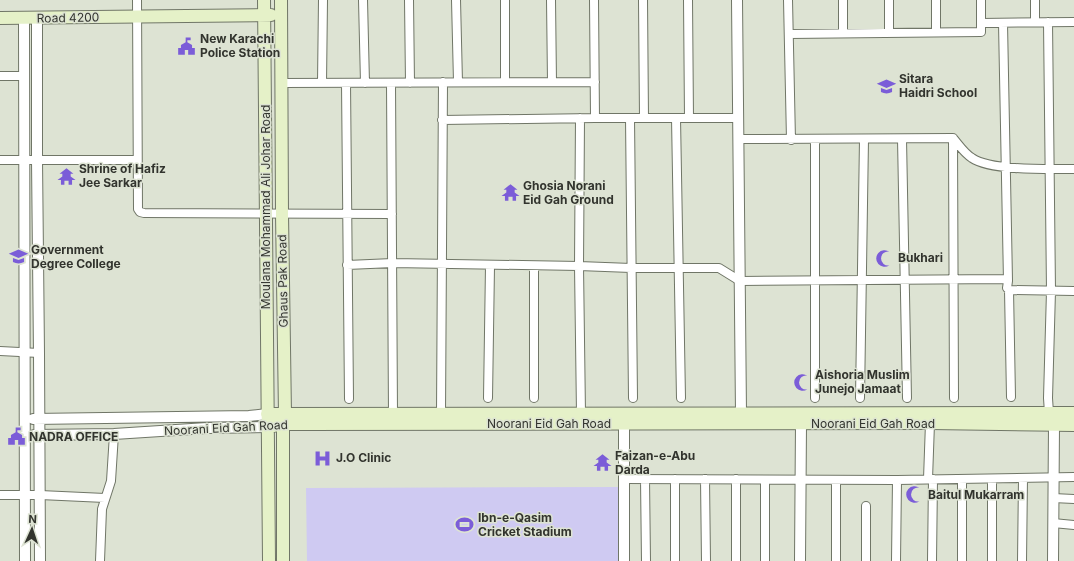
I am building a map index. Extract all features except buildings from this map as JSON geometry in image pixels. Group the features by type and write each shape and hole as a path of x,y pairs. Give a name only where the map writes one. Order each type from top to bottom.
{"main road":[{"name":"Moulana Mohammad Ali Johar Road","path":"264,0 268,427"},
{"name":"Ghaus Pak Road","path":"281,0 284,419 283,561"},
{"name":"Road 4200","path":"0,18 281,15"},
{"name":"Noorani Eid Gah Road","path":"268,427 284,419 393,414 1074,413"},
{"name":"Noorani Eid Gah Road","path":"267,414 284,419 624,425 930,424 1074,426"},
{"path":"268,427 269,561"}],"street":[{"path":"137,0 137,160 138,209 140,212 144,214 392,214"},
{"path":"322,83 323,0"},
{"path":"364,0 365,83"},
{"path":"409,0 410,83"},
{"path":"456,0 458,82"},
{"path":"505,0 505,82"},
{"path":"551,0 552,82"},
{"path":"594,0 595,118"},
{"path":"643,0 644,118"},
{"path":"688,0 689,118"},
{"path":"737,0 741,413"},
{"path":"788,0 792,140"},
{"path":"843,0 844,33"},
{"path":"889,0 889,33"},
{"path":"936,0 936,32"},
{"path":"789,34 980,32 981,0"},
{"path":"1035,0 1035,22"},
{"path":"24,18 25,561"},
{"path":"37,18 36,160 40,561"},
{"path":"1003,22 1007,288 1009,290 1011,397"},
{"path":"1048,22 1051,169 1051,291 1048,398 1049,413 1054,426 1053,561"},
{"path":"981,23 1074,22"},
{"path":"0,76 25,76"},
{"path":"441,414 443,82"},
{"path":"281,83 595,82"},
{"path":"346,83 349,398"},
{"path":"391,83 393,414"},
{"path":"580,118 579,266 581,414"},
{"path":"630,118 633,398"},
{"path":"676,118 681,398"},
{"path":"442,120 738,118"},
{"path":"902,138 907,398"},
{"path":"738,139 815,140 953,138"},
{"path":"953,138 965,153 974,159 989,164 1020,169 1074,169"},
{"path":"953,138 954,398"},
{"path":"860,398 864,139"},
{"path":"815,140 815,398"},
{"path":"0,160 137,160"},
{"path":"347,265 393,263 490,266 719,268 740,281 1006,279 1008,281"},
{"path":"488,398 490,266"},
{"path":"534,266 534,398"},
{"path":"1009,290 1074,291"},
{"path":"0,351 39,353"},
{"name":"Noorani Eid Gah Road","path":"25,419 249,416 267,414"},
{"path":"800,561 801,424"},
{"path":"930,424 932,561"},
{"path":"624,425 624,561"},
{"name":"Noorani Eid Gah Road","path":"25,435 114,434 207,428 268,427"},
{"path":"100,561 102,510 111,481 114,434"},
{"path":"624,479 897,480 1074,477"},
{"path":"1022,561 1023,478"},
{"path":"645,479 646,561"},
{"path":"675,479 675,561"},
{"path":"705,479 706,561"},
{"path":"736,479 736,561"},
{"path":"962,479 962,561"},
{"path":"992,479 992,561"},
{"path":"765,480 765,561"},
{"path":"836,480 836,561"},
{"path":"896,561 897,480"},
{"path":"0,495 106,498"},
{"path":"1053,498 1074,499"},
{"path":"866,506 866,561"},
{"path":"1053,523 1074,525"}],"shaded area":[{"name":"Ibn-e-Qasim Cricket Stadium","path":"624,487 624,561 307,561 306,488"}],"place":[{"name":"New Karachi Police Station","path":"187,46"},
{"name":"Sitara Haidri School","path":"886,86"},
{"name":"Shrine of Hafiz Jee Sarkar","path":"66,176"},
{"name":"Ghosia Norani Eid Gah Ground","path":"510,193"},
{"name":"Government Degree College","path":"18,257"},
{"name":"Bukhari","path":"885,258"},
{"name":"Aishoria Muslim Junejo Jamaat","path":"802,382"},
{"name":"NADRA OFFICE","path":"16,437"},
{"name":"J.O Clinic","path":"323,458"},
{"name":"Faizan-e-Abu Darda","path":"602,463"},
{"name":"Baitul Mukarram","path":"915,495"},
{"name":"Ibn-e-Qasim Cricket Stadium","path":"465,525"}]}
